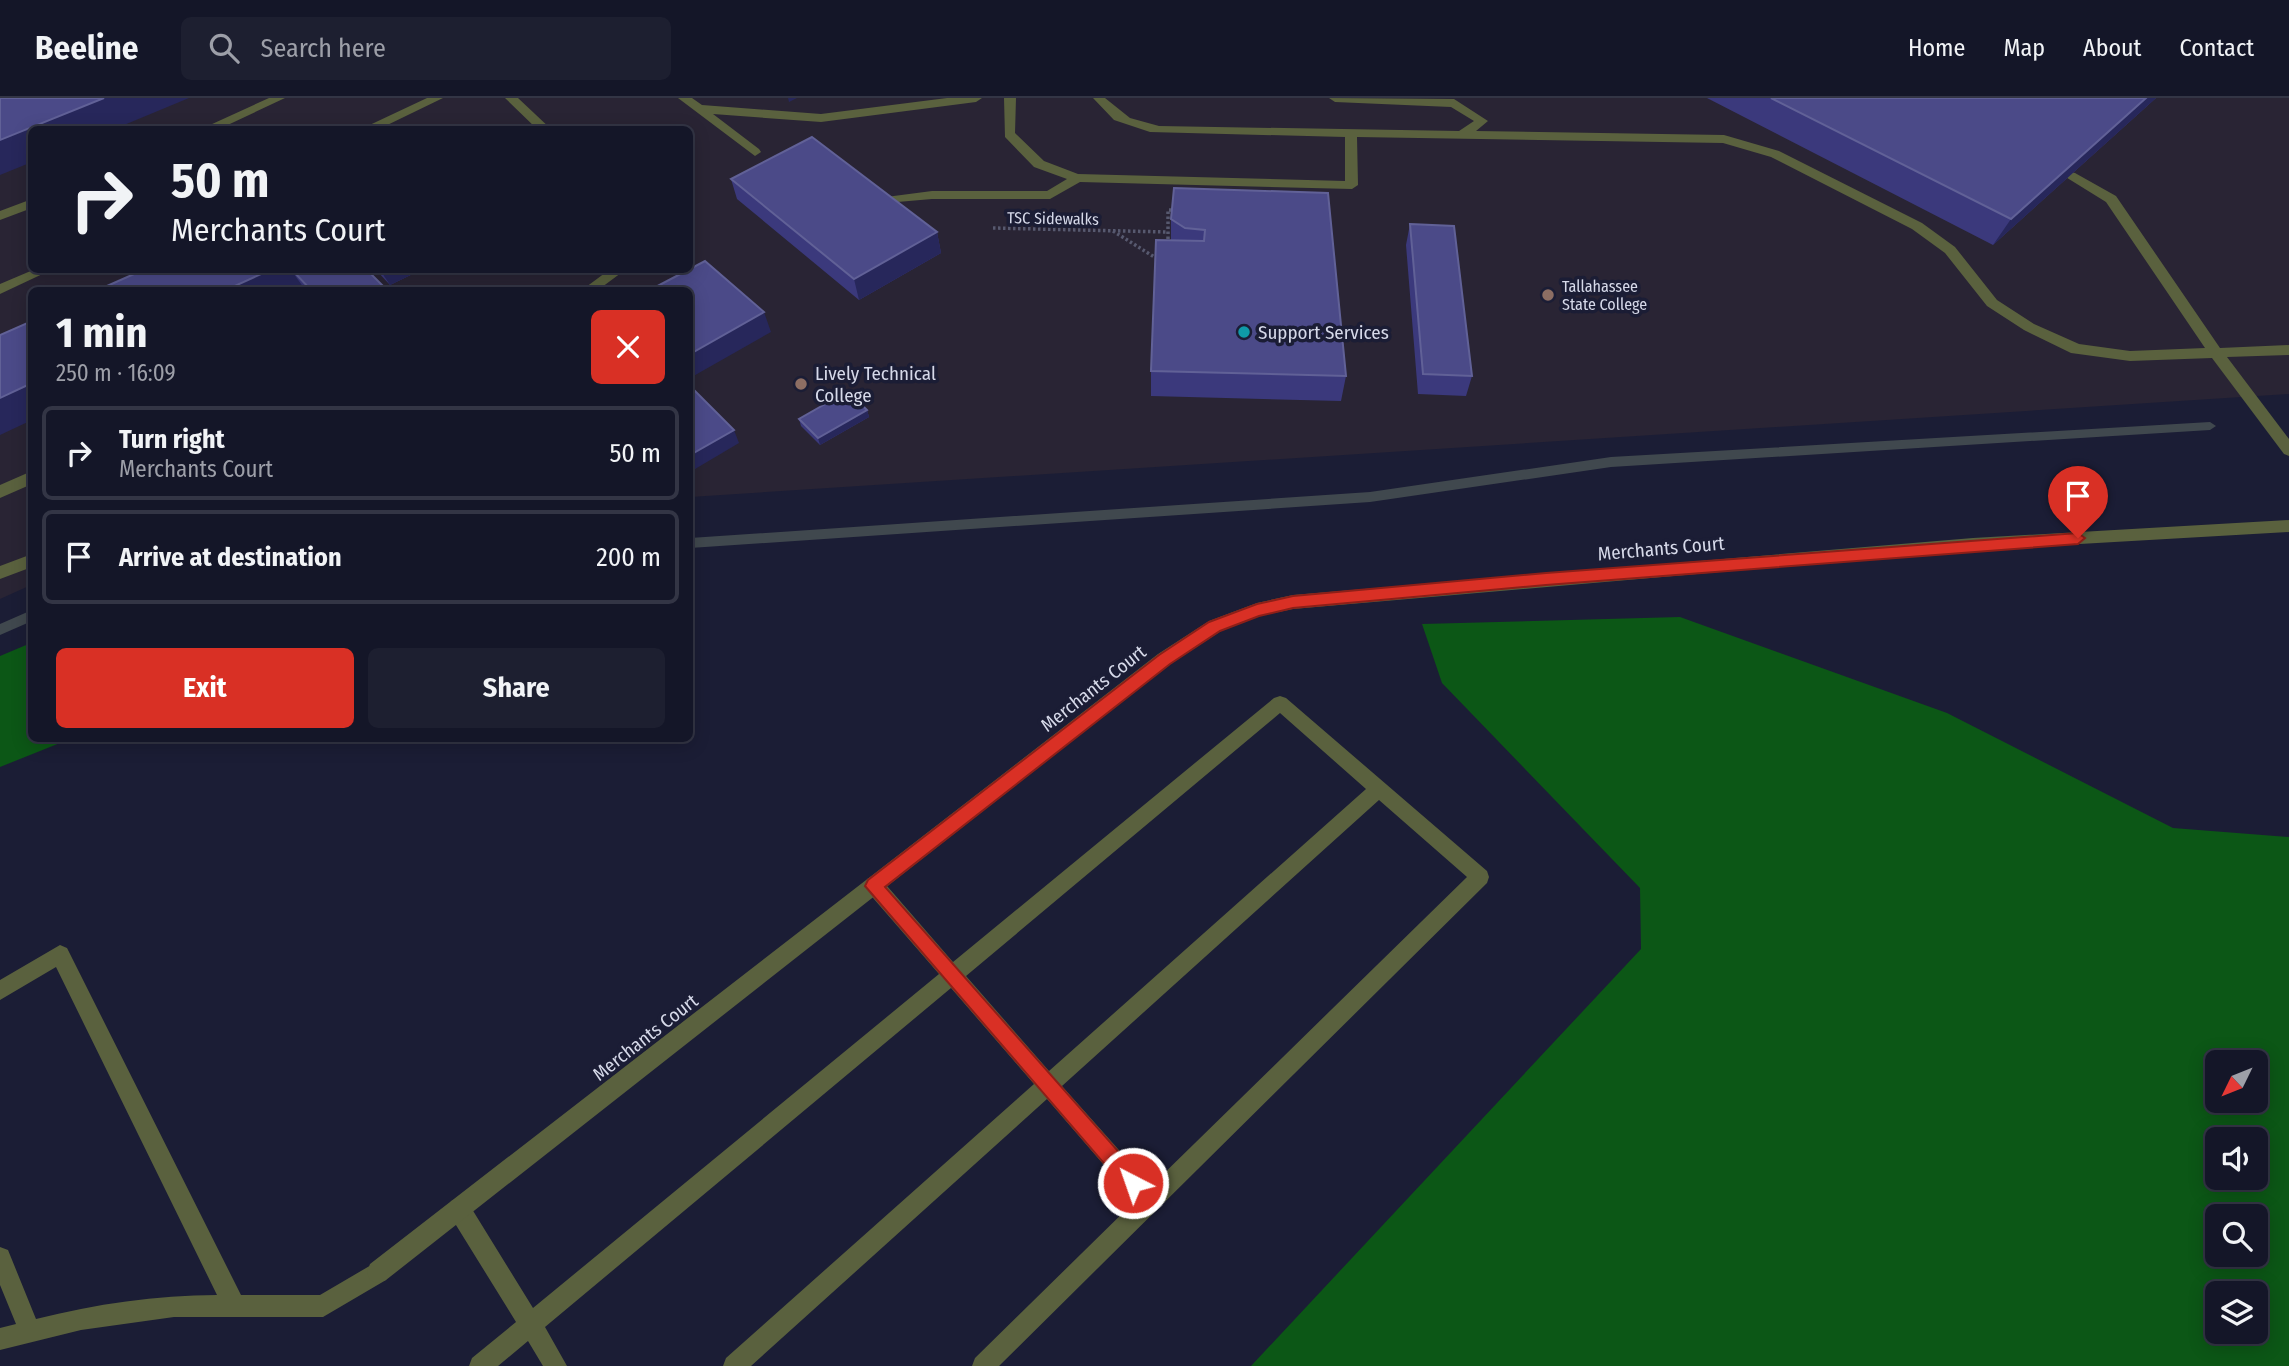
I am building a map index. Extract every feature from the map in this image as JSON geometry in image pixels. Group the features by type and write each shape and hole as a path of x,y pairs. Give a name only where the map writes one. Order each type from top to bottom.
{"street":[{"path":"214,126 279,98"},
{"path":"374,126 437,98"},
{"path":"510,98 542,126"},
{"path":"684,98 755,152"},
{"path":"699,109 821,118 976,98"},
{"path":"1010,98 1009,134 1039,164 1077,178 1352,185 1351,133"},
{"path":"1100,98 1110,112 1137,127 1159,130 1724,139 1775,154 1917,226 1950,250 1992,303 2029,327 2076,349 2130,356 2289,350"},
{"path":"1335,98 1454,103 1482,121 1462,135"},
{"path":"2070,176 2111,199 2216,353 2289,450"},
{"path":"891,200 932,195 1050,195 1077,178"},
{"path":"0,216 28,205"},
{"path":"0,289 37,273"},
{"path":"593,287 614,273"},
{"path":"0,492 28,479"},
{"name":"Merchants Court","path":"0,1339 80,1320 174,1306 323,1306 378,1272 1164,659 1215,626 1257,610 1293,602 1573,576 1973,544 2289,526"},
{"path":"0,573 28,562"},
{"path":"480,1366 1280,703 1480,877 983,1366"},
{"path":"734,1366 1379,789"},
{"path":"874,886 1150,1202"},
{"path":"0,991 60,954 235,1307"},
{"path":"459,1209 556,1366"},
{"path":"0,1258 30,1331"}],"path":[{"path":"1168,210 1168,255"},
{"name":"TSC Sidewalks","path":"993,228 1168,232"},
{"name":"TSC Sidewalks","path":"1112,231 1168,266"}],"shaded area":[{"name":"Tallahassee State College","path":"0,98 2289,98 2289,394 693,497 693,287 28,287 28,586 0,599"}],"green space":[{"path":"1680,617 1947,713 2173,828 2289,837 2289,1366 1251,1366 1641,949 1640,888 1442,683 1422,624"},
{"path":"28,644 28,742 62,742 0,767 0,656"}],"building":[{"path":"0,98 104,98 35,126 28,126 28,129 0,140"},
{"path":"1771,98 2146,98 2011,219"},
{"path":"812,137 937,232 854,279 731,179"},
{"name":"Support Services","path":"1174,188 1328,193 1346,376 1151,371 1156,240 1204,241 1205,230 1185,228 1171,219"},
{"path":"1410,224 1454,226 1472,376 1423,374"},
{"path":"705,261 764,312 693,352 693,287 656,287 682,273 693,273 693,267"},
{"path":"136,273 263,273 233,287 105,287"},
{"path":"295,273 370,273 384,287 308,287"},
{"path":"28,323 28,385 0,398 0,335"},
{"path":"693,389 734,430 693,453"},
{"path":"848,391 867,410 818,438 799,419"}],"waterway":[{"path":"693,543 1370,497 1611,462 2210,426"},
{"path":"0,630 28,617"}],"place":[{"name":"Tallahassee State College","path":"1548,295"},
{"name":"Support Services","path":"1244,332"},
{"name":"Lively Technical College","path":"801,384"}],"route":[{"path":"1133,1183 874,886 1164,659 1215,626 1257,610 1293,602 1973,544 2078,538"}]}
